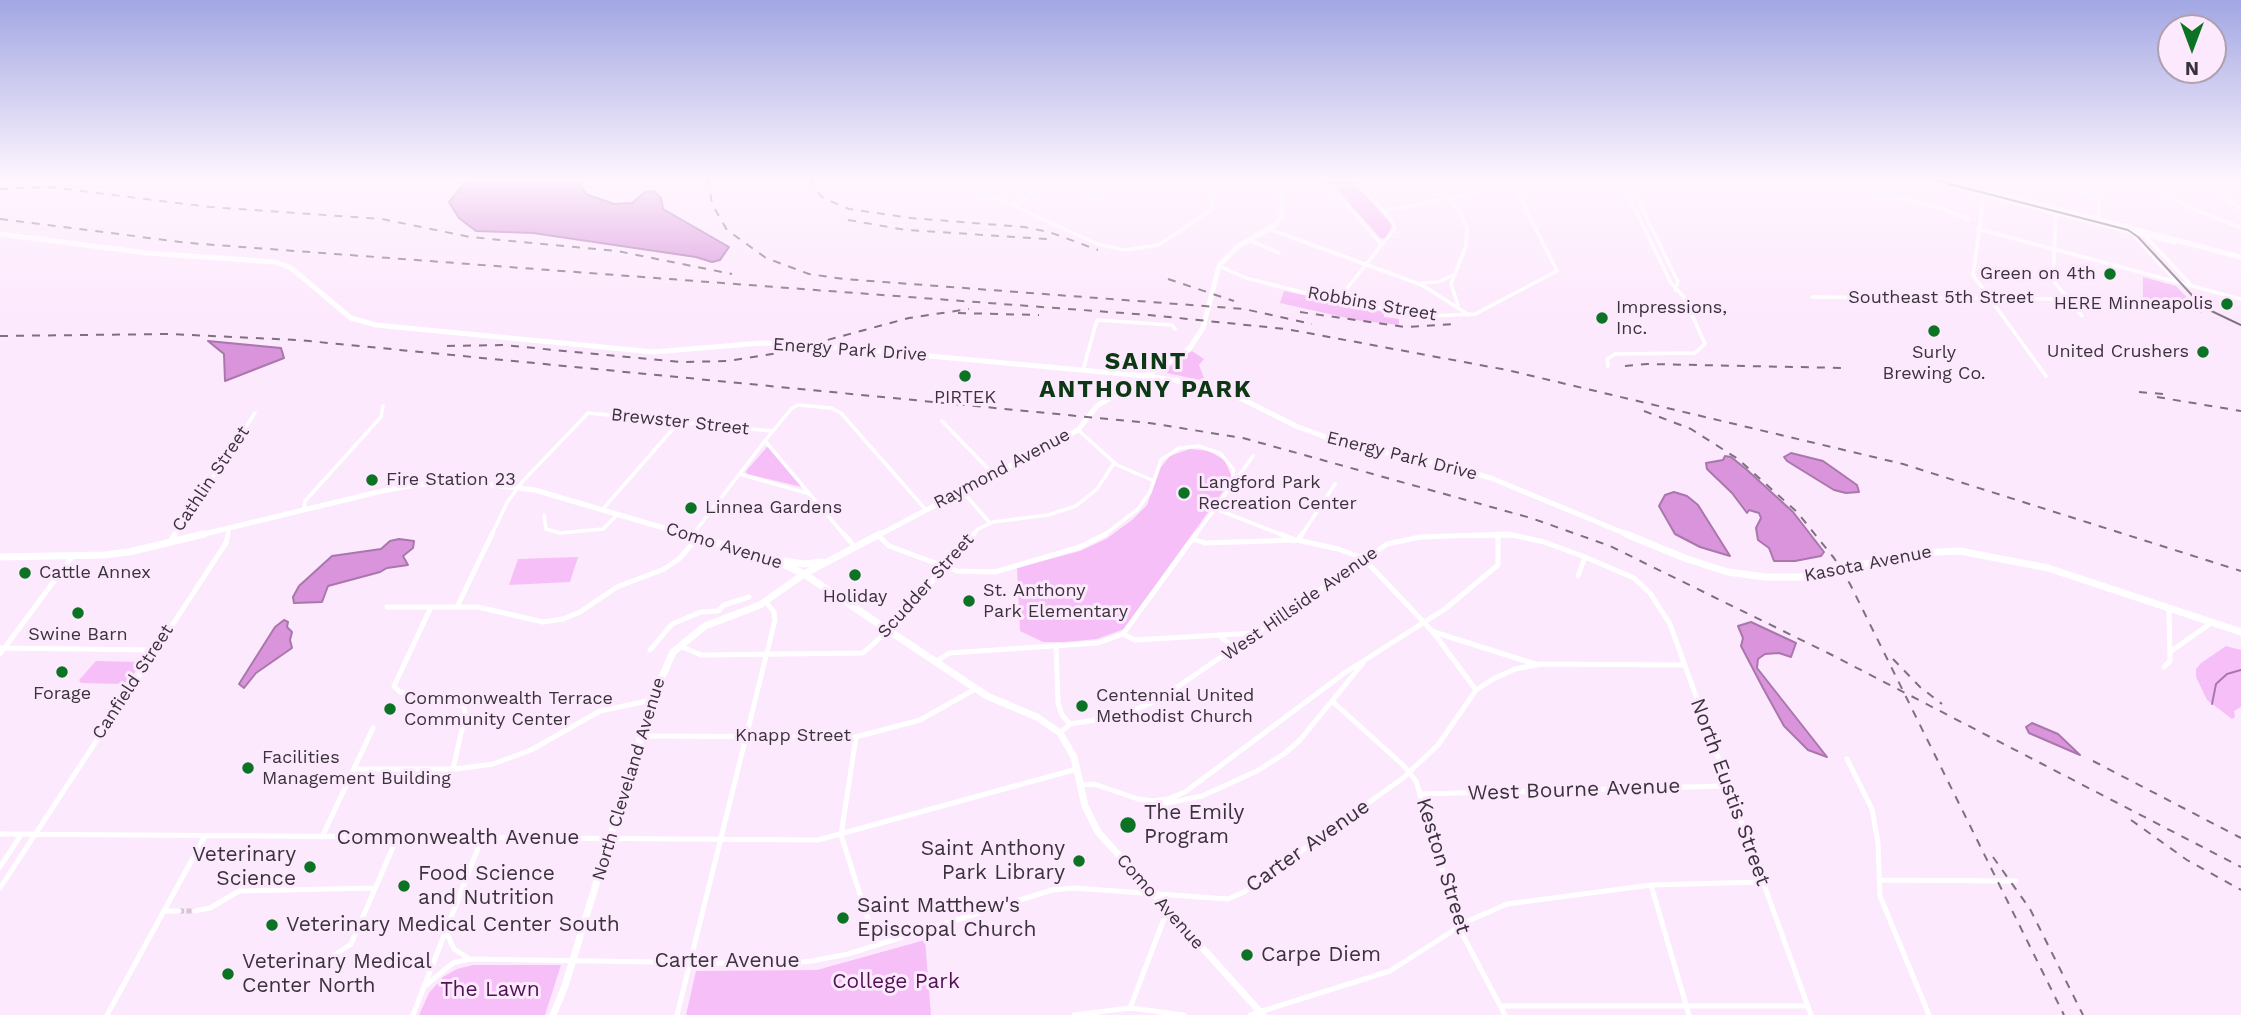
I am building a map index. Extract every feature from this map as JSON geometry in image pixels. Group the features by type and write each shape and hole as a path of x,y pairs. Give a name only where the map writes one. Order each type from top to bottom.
{"street":[{"path":"1058,225 1097,244 1131,250 1157,245 1188,225"},
{"path":"1219,266 1237,247 1273,225"},
{"path":"1365,225 1382,245"},
{"path":"1337,301 1395,228 1393,225"},
{"path":"1461,308 1451,290 1466,246 1465,225"},
{"name":"Robbins Street","path":"1219,266 1246,278 1337,301 1428,316 1469,315 1495,306 1553,274 1557,268 1535,225"},
{"path":"1608,366 1607,359 1615,354 1687,353 1703,348 1704,340 1684,297 1675,290 1643,225"},
{"path":"1650,225 1678,282 1675,290"},
{"path":"1979,225 1972,269 1976,281 2046,376"},
{"path":"2055,225 2053,280 2082,316"},
{"path":"2105,225 2193,244"},
{"path":"2127,226 2177,282"},
{"path":"2127,226 2241,257"},
{"path":"1269,229 1414,282 1434,291 1469,315"},
{"path":"1978,229 2241,299"},
{"path":"2140,229 2192,286"},
{"name":"Energy Park Drive","path":"0,234 147,253 276,262 291,268 351,318 370,324 654,352 788,343 1175,380 1233,395 1304,430 1344,444 1440,464 1491,478 1651,544"},
{"path":"1249,240 1279,253"},
{"name":"Raymond Avenue","path":"804,574 1078,430 1097,407 1189,349 1203,328 1219,266"},
{"path":"1414,282 1432,283 1454,275"},
{"name":"Southeast 5th Street","path":"1812,297 2069,299"},
{"path":"1083,370 1097,320 1171,325 1175,329"},
{"path":"1165,366 1163,374 1175,380"},
{"path":"1121,374 1130,381 1128,388"},
{"path":"304,510 305,501 381,418 383,406"},
{"path":"387,607 489,609 539,621 563,619 584,610 620,585 672,565 692,544 697,528 794,407 831,408 841,413 926,510"},
{"name":"Brewster Street","path":"519,487 588,413 773,431"},
{"name":"Cathlin Street","path":"168,544 255,414"},
{"path":"942,421 993,474"},
{"path":"602,510 679,422"},
{"path":"1078,430 1114,463 1155,481"},
{"name":"Brewster Street","path":"765,441 855,547"},
{"path":"878,535 889,545 944,566 965,573 983,573 1080,547 1112,531 1138,509 1155,481 1164,457 1179,448 1194,446 1213,450 1227,459 1234,472 1233,483"},
{"path":"937,661 949,653 1098,643 1123,634 1253,456"},
{"name":"Scudder Street","path":"679,646 701,656 857,655 868,650 889,630 973,533 990,523 1048,515 1076,506 1097,489 1114,463"},
{"path":"740,474 811,495"},
{"name":"Como Avenue","path":"0,557 115,555 416,485 467,482 519,487 774,560 804,574 1002,704 1037,717 1060,733 1069,747 1085,806 1098,832 1262,1014"},
{"path":"1297,540 1335,484"},
{"path":"457,607 502,512 519,487"},
{"path":"962,491 990,523"},
{"path":"1216,509 1297,540 1338,549 1363,558 1433,632 1476,690"},
{"path":"544,515 545,527 560,533 603,529 618,514"},
{"name":"Canfield Street","path":"0,888 226,543 229,529"},
{"path":"1151,801 1168,799 1185,792 1346,672 1425,624 1497,565 1498,534"},
{"name":"West Hillside Avenue","path":"1070,724 1108,719 1146,706 1387,544 1408,539 1498,534 1529,538 1585,557 1634,578"},
{"path":"1193,540 1205,543 1297,540"},
{"name":"Kasota Avenue","path":"1651,544 1713,568 1775,578 1812,576 1927,551 1964,552 2048,568 2241,632"},
{"path":"0,654 72,556"},
{"path":"1578,576 1585,557"},
{"path":"774,560 804,564 830,560"},
{"name":"North Cleveland Avenue","path":"553,1015 666,663 679,646 705,626 766,602 804,574"},
{"name":"North Eustis Street","path":"1634,578 1650,593 1664,614 1685,665 1811,1015"},
{"path":"718,611 724,605 749,597"},
{"path":"677,1015 744,735 776,617 766,602"},
{"path":"431,607 394,685 400,692 464,706 465,716 453,769"},
{"path":"2164,667 2170,661 2171,652 2169,608"},
{"path":"650,650 672,624 706,610 718,611 726,618"},
{"path":"2171,652 2212,622"},
{"path":"1433,632 1441,632 1537,664"},
{"path":"1123,634 1135,640 1255,633"},
{"path":"1219,635 1228,643 1230,652"},
{"path":"1056,646 1058,704 1062,715 1070,724 1060,733"},
{"path":"2,648 154,650"},
{"path":"1080,785 1094,784 1151,801 1167,803 1192,800 1269,765 1300,740 1365,662"},
{"name":"Carter Avenue","path":"425,986 453,963 469,959 780,964 811,961 1052,890 1074,888 1220,900 1235,897 1365,807 1409,772 1438,745 1476,690 1504,673 1537,664 1685,665"},
{"name":"Knapp Street","path":"642,736 856,737 920,720 977,688"},
{"path":"355,769 453,769 480,766 513,758 544,744 600,711 652,700"},
{"name":"Keston Street","path":"1333,702 1409,772 1421,794 1459,928 1505,1015"},
{"path":"322,837 373,729"},
{"path":"856,737 841,835 876,944"},
{"path":"1847,759 1872,809 1878,843 1880,896 1929,1015"},
{"name":"Commonwealth Avenue","path":"0,834 801,841 841,835 1077,769"},
{"name":"West Bourne Avenue","path":"1421,794 1727,786"},
{"path":"0,867 21,834"},
{"path":"107,1015 205,836"},
{"path":"305,960 330,958 347,948 397,838"},
{"path":"413,1015 482,838"},
{"path":"1879,880 2016,881"},
{"path":"1250,1015 1262,1014 1390,971 1459,928 1507,904 1651,885 1762,882"},
{"path":"1651,885 1689,1015"},
{"path":"195,911 210,908 239,891 374,888"},
{"path":"164,911 179,911"},
{"path":"1130,1008 1167,911"},
{"path":"446,933 454,949 469,959"},
{"path":"1499,1006 1808,1006"},
{"path":"1074,1015 1130,1008 1184,1015"}],"green space":[{"path":"1369,225 1392,225 1386,239 1380,238"},
{"path":"2143,277 2176,286 2202,313 2143,298"},
{"path":"1284,291 1384,312 1384,317 1399,319 1399,325 1356,320 1280,303"},
{"path":"1192,351 1204,359 1199,365 1205,381 1167,373 1169,367"},
{"path":"768,446 802,487 747,474 746,471"},
{"path":"1190,449 1210,451 1225,461 1231,475 1229,483 1124,629 1097,639 1065,642 1043,642 1020,631 1017,568 1080,551 1106,539 1147,505 1161,467 1170,456"},
{"path":"578,557 570,582 509,585 518,559"},
{"path":"2226,646 2241,650 2241,707 2234,711 2235,717 2232,719 2207,700 2196,677 2196,669 2201,663"},
{"path":"96,661 140,662 140,665 129,681 123,684 81,683 79,680"},
{"name":"College Park","path":"925,940 931,1015 686,1015 696,971 817,970"},
{"name":"The Lawn","path":"473,965 561,965 545,1015 419,1015 429,993 443,977 457,969"}],"shaded area":[{"path":"469,225 691,225 729,247 720,260 712,262 696,257 533,233 476,231"},
{"path":"208,341 281,348 284,358 225,381 224,354"},
{"path":"1791,453 1823,461 1857,485 1859,492 1834,490 1787,461 1784,457"},
{"path":"1725,456 1731,457 1746,469 1793,512 1824,552 1821,556 1795,561 1774,561 1769,548 1758,540 1756,528 1761,518 1759,513 1749,510 1747,513 1732,493 1707,469 1706,463 1723,460"},
{"path":"1674,492 1687,496 1698,505 1730,556 1700,547 1675,534 1659,506 1665,495"},
{"path":"390,541 414,541 413,548 403,556 408,565 387,568 328,586 322,602 294,603 293,597 299,586 332,556 381,549"},
{"path":"284,620 288,622 287,627 292,632 292,648 256,673 244,688 239,684 275,627"},
{"path":"1751,622 1796,643 1791,657 1779,653 1765,654 1758,659 1757,668 1827,757 1808,750 1784,726 1741,646 1743,638 1738,626"},
{"path":"2032,723 2058,734 2080,755 2029,733 2026,727"}],"waterway":[{"path":"2212,704 2216,684 2227,674 2241,670"}],"tunnel":[{"path":"179,911 195,911"}],"tram line":[{"path":"2110,225 2128,230 2138,237 2203,307 2241,325"}],"railway":[{"path":"50,225 189,243 1149,315 1286,329 1507,370 1903,464 2241,571"},
{"path":"413,225 470,237 617,251 732,274"},
{"path":"724,225 766,258 809,274 844,279 1244,309 1312,324"},
{"path":"879,225 906,230 1048,239"},
{"path":"1003,225 1049,232 1098,250"},
{"path":"1168,279 1234,301"},
{"path":"447,346 502,345 681,362 728,361 779,353 909,318 969,309"},
{"path":"1300,312 1405,327 1456,324"},
{"path":"958,313 1039,315"},
{"path":"0,336 168,334 298,340 1149,423 1243,438 1531,518 1610,546 1904,692"},
{"path":"1625,366 1647,364 1844,368"},
{"path":"2139,392 2163,394"},
{"path":"2157,397 2241,411"},
{"path":"1644,411 1691,429 1738,459 1797,512 1834,558 1850,584 1904,692"},
{"path":"1893,659 1920,687 1942,704"},
{"path":"1904,692 2241,867"},
{"path":"1904,692 2064,1015"},
{"path":"2093,761 2241,838"},
{"path":"2131,820 2187,860 2241,890"},
{"path":"1993,857 2030,909 2083,1015"}],"place":[{"name":"Green on 4th","path":"2110,274"},
{"name":"HERE Minneapolis","path":"2227,304"},
{"name":"Impressions, Inc.","path":"1602,318"},
{"name":"Surly Brewing Co.","path":"1934,331"},
{"name":"United Crushers","path":"2203,352"},
{"name":"PIRTEK","path":"965,376"},
{"name":"Fire Station 23","path":"372,480"},
{"name":"Langford Park Recreation Center","path":"1184,493"},
{"name":"Linnea Gardens","path":"691,508"},
{"name":"Cattle Annex","path":"25,573"},
{"name":"Holiday","path":"855,575"},
{"name":"St. Anthony Park Elementary","path":"969,601"},
{"name":"Swine Barn","path":"78,613"},
{"name":"Forage","path":"62,672"},
{"name":"Centennial United Methodist Church","path":"1082,706"},
{"name":"Commonwealth Terrace Community Center","path":"390,709"},
{"name":"Facilities Management Building","path":"248,768"},
{"name":"The Emily Program","path":"1128,825"},
{"name":"Saint Anthony Park Library","path":"1079,861"},
{"name":"Veterinary Science","path":"310,867"},
{"name":"Food Science and Nutrition","path":"404,886"},
{"name":"Saint Matthew's Episcopal Church","path":"843,918"},
{"name":"Veterinary Medical Center South","path":"272,925"},
{"name":"Carpe Diem","path":"1247,955"},
{"name":"Veterinary Medical Center North","path":"228,974"}],"district":[{"name":"SAINT ANTHONY PARK","path":"1146,376"}]}
